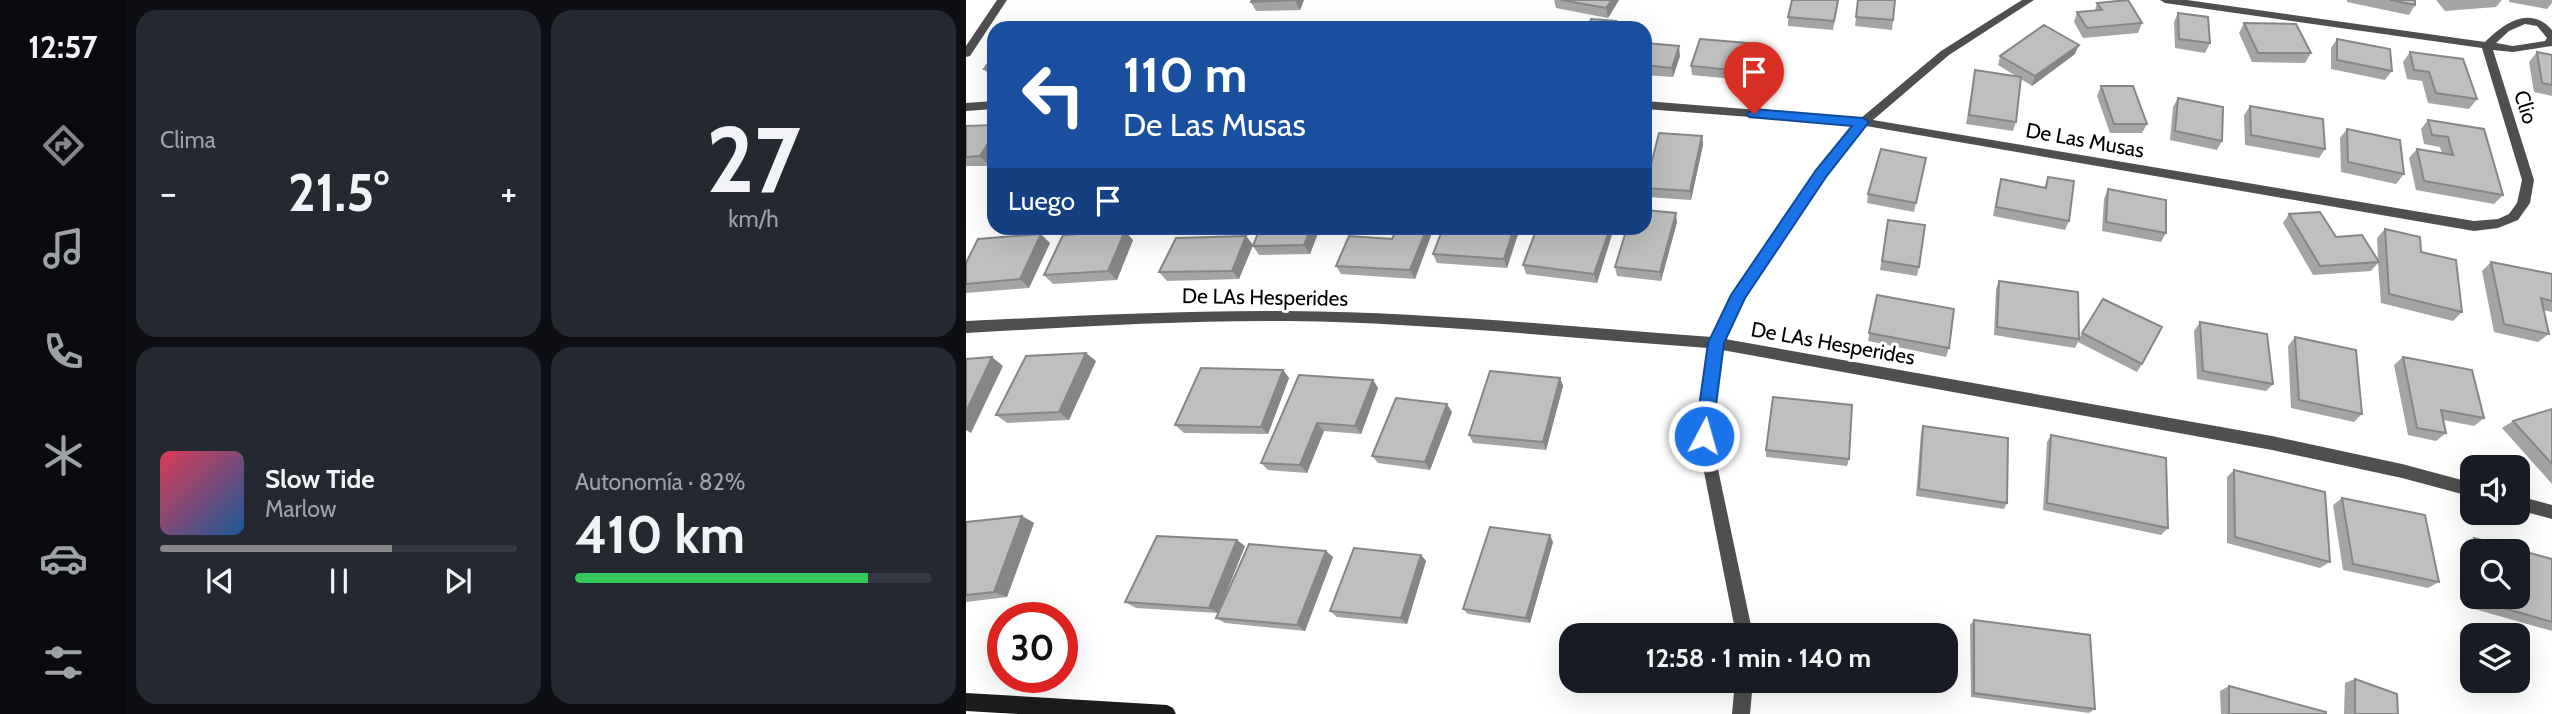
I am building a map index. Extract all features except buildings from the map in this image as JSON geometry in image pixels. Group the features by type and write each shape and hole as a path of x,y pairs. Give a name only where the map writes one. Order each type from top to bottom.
{"main road":[{"path":"966,702 1167,714"}],"street":[{"path":"988,21 1002,0"},
{"path":"1742,623 1704,436 1716,343 1739,295 1821,173 1863,122 1945,53 2029,0"},
{"path":"2165,0 2487,46 2532,48 2548,44 2552,37 2541,24 2520,20 2506,27 2487,46"},
{"path":"966,54 987,22"},
{"name":"Clio","path":"2487,46 2528,180 2527,201 2515,217"},
{"path":"966,107 987,106"},
{"name":"De Las Musas","path":"1652,106 1863,122 2474,226 2501,225 2515,217"},
{"name":"De LAs Hesperides","path":"966,327 1150,317 1291,316 1437,322 1716,343 2272,443 2402,471 2460,487"},
{"path":"2530,506 2552,512"},
{"path":"1741,714 1743,693"}],"route":[{"path":"1704,436 1716,343 1739,295 1821,173 1863,122 1754,114"}]}
